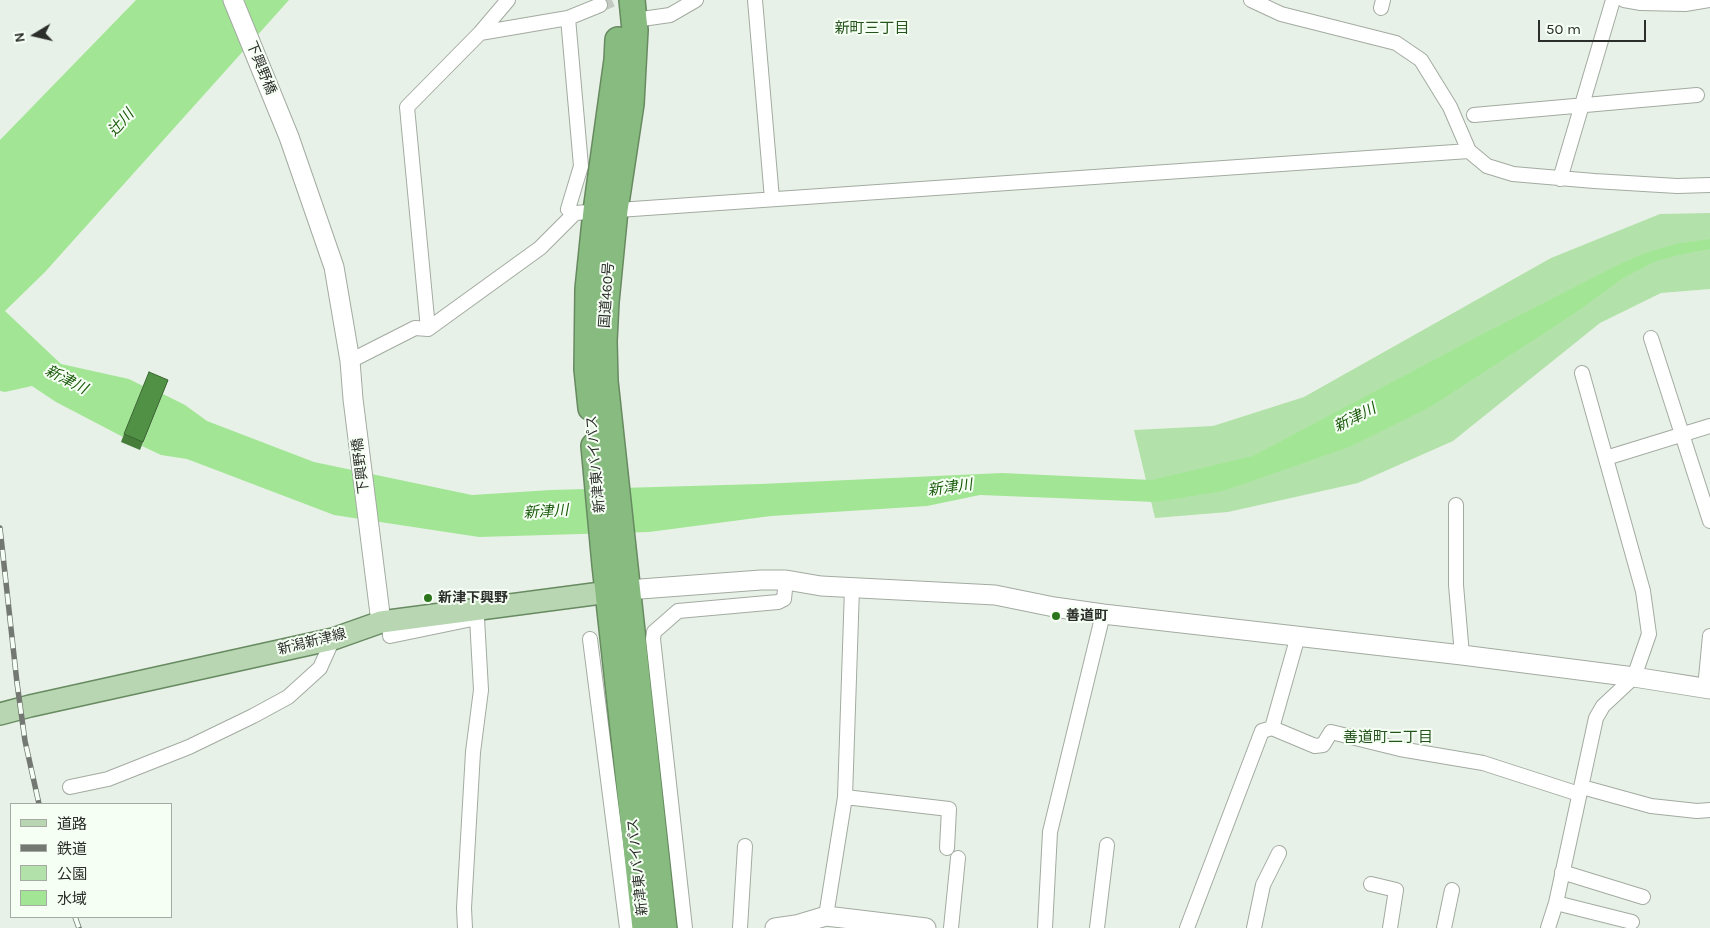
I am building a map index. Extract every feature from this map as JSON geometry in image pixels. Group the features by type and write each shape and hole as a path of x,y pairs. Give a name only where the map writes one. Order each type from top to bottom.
{"highway":[{"path":"595,211 617,60 609,3"},
{"name":"国道460号","path":"617,591 604,462 604,341 606,302 595,211 631,104 633,10"},
{"name":"新津東バイパス","path":"617,591 612,640 645,928"},
{"name":"新津東バイパス","path":"612,640 664,928"}],"main road":[{"name":"新潟新津線","path":"0,714 333,639 385,621 617,591"}],"street":[{"name":"下興野橋","path":"233,0 289,137 334,267 350,360 370,532 385,621"},
{"path":"428,329 407,106 480,33 508,0"},
{"path":"633,10 670,15 696,0"},
{"path":"755,0 772,199"},
{"path":"1251,0 1281,14 1396,43 1421,60 1450,107 1469,151 1487,166 1513,174 1560,179 1677,186 1710,185"},
{"path":"1560,179 1613,0"},
{"path":"1624,0 1641,3 1685,4 1710,0"},
{"path":"480,33 568,18 609,3"},
{"path":"568,18 581,166 568,209 595,211 1469,151"},
{"path":"1474,115 1697,95"},
{"path":"350,360 416,328 428,329 540,248 595,211"},
{"path":"1651,338 1681,435 1710,518"},
{"path":"1548,928 1556,903 1596,718 1603,706 1634,677 1649,634 1643,591 1582,373"},
{"path":"1606,458 1710,426"},
{"path":"1456,505 1456,585 1462,655"},
{"path":"617,591 761,580 786,580 821,586 995,595 1054,607 1103,614 1462,655 1634,677 1707,689 1710,636"},
{"path":"685,928 653,639 654,632 678,612 778,602 784,599 786,580"},
{"path":"826,916 844,797 852,588"},
{"path":"1046,928 1050,832 1103,614"},
{"path":"385,621 390,636 477,618 481,690 473,752 464,908 465,928"},
{"path":"1272,728 1298,636"},
{"path":"70,787 108,779 189,747 288,697 320,668 333,639"},
{"path":"612,640 627,928"},
{"path":"1187,928 1262,731 1272,728 1315,746 1322,745 1331,732 1400,749 1483,763 1581,791 1651,806 1697,811 1710,810"},
{"path":"844,797 949,809 947,848"},
{"path":"1097,928 1108,845"},
{"path":"740,928 745,846"},
{"path":"1254,928 1264,885 1279,853"},
{"path":"951,928 958,858"},
{"path":"1562,872 1643,896"},
{"path":"1371,884 1396,890 1390,928"},
{"path":"1444,928 1452,890"},
{"path":"1556,903 1632,922"},
{"path":"775,928 797,926 826,916 874,925 924,928"}],"green space":[{"path":"1710,213 1710,289 1661,293 1600,323 1453,441 1358,483 1228,512 1155,518 1134,430 1213,426 1304,397 1551,258 1660,214"}],"water":[{"path":"136,0 289,0 45,272 5,311 61,364 129,379 143,386 123,437 56,402 32,386 5,392 0,391 0,140"},
{"name":"新津川","path":"1710,239 1710,249 1656,261 1623,278 1575,313 1430,407 1349,447 1223,491 1155,502 980,495 927,506 771,516 649,532 479,537 334,515 187,459 161,455 142,446 163,394 185,405 207,421 314,462 472,495 551,490 760,484 1002,473 1152,480 1253,456 1479,336 1618,265 1645,253 1676,244"}],"building":[{"path":"149,372 168,380 143,442 124,434"}],"tunnel":[{"path":"600,5 612,0"}],"railway":[{"path":"0,528 25,741 39,803"},
{"path":"75,918 79,928"}],"place":[{"name":"新津下興野","path":"428,598"},
{"name":"善道町","path":"1056,616"}],"district":[{"name":"新町三丁目","path":"872,29"},
{"name":"善道町二丁目","path":"1388,738"}],"water label":[{"name":"辻川","path":"121,123"}]}
